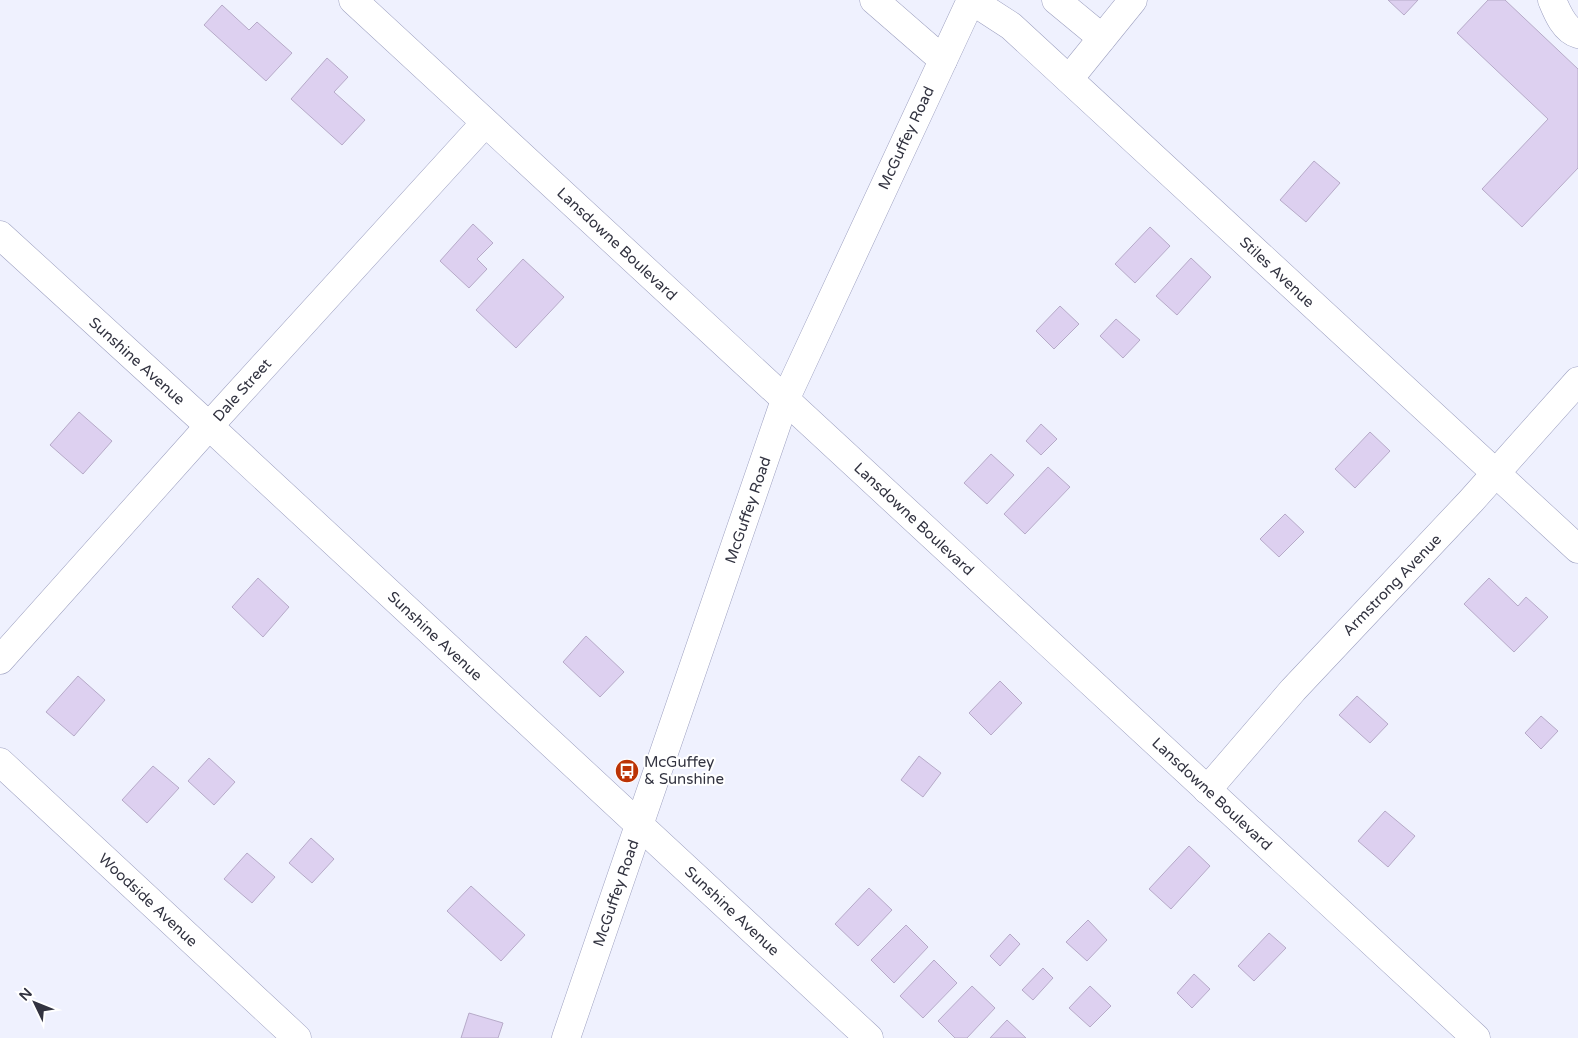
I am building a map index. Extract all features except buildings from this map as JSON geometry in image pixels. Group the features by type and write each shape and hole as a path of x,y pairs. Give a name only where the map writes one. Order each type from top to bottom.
{"street":[{"name":"Lansdowne Boulevard","path":"353,0 1476,1038"},
{"path":"874,0 943,60"},
{"name":"McGuffey Road","path":"566,1038 785,400 971,0"},
{"name":"Stiles Avenue","path":"971,0 1011,26 1578,549"},
{"path":"1056,0 1102,38"},
{"path":"1069,79 1134,0"},
{"path":"1552,0 1564,24 1575,34 1578,34"},
{"name":"Dale Street","path":"0,660 209,426 485,123"},
{"name":"Sunshine Avenue","path":"0,235 209,426 869,1038"},
{"name":"Armstrong Avenue","path":"1207,790 1292,690 1471,502 1578,382"},
{"name":"Woodside Avenue","path":"0,762 296,1038"}],"place":[{"name":"McGuffey & Sunshine","path":"627,771"}]}
